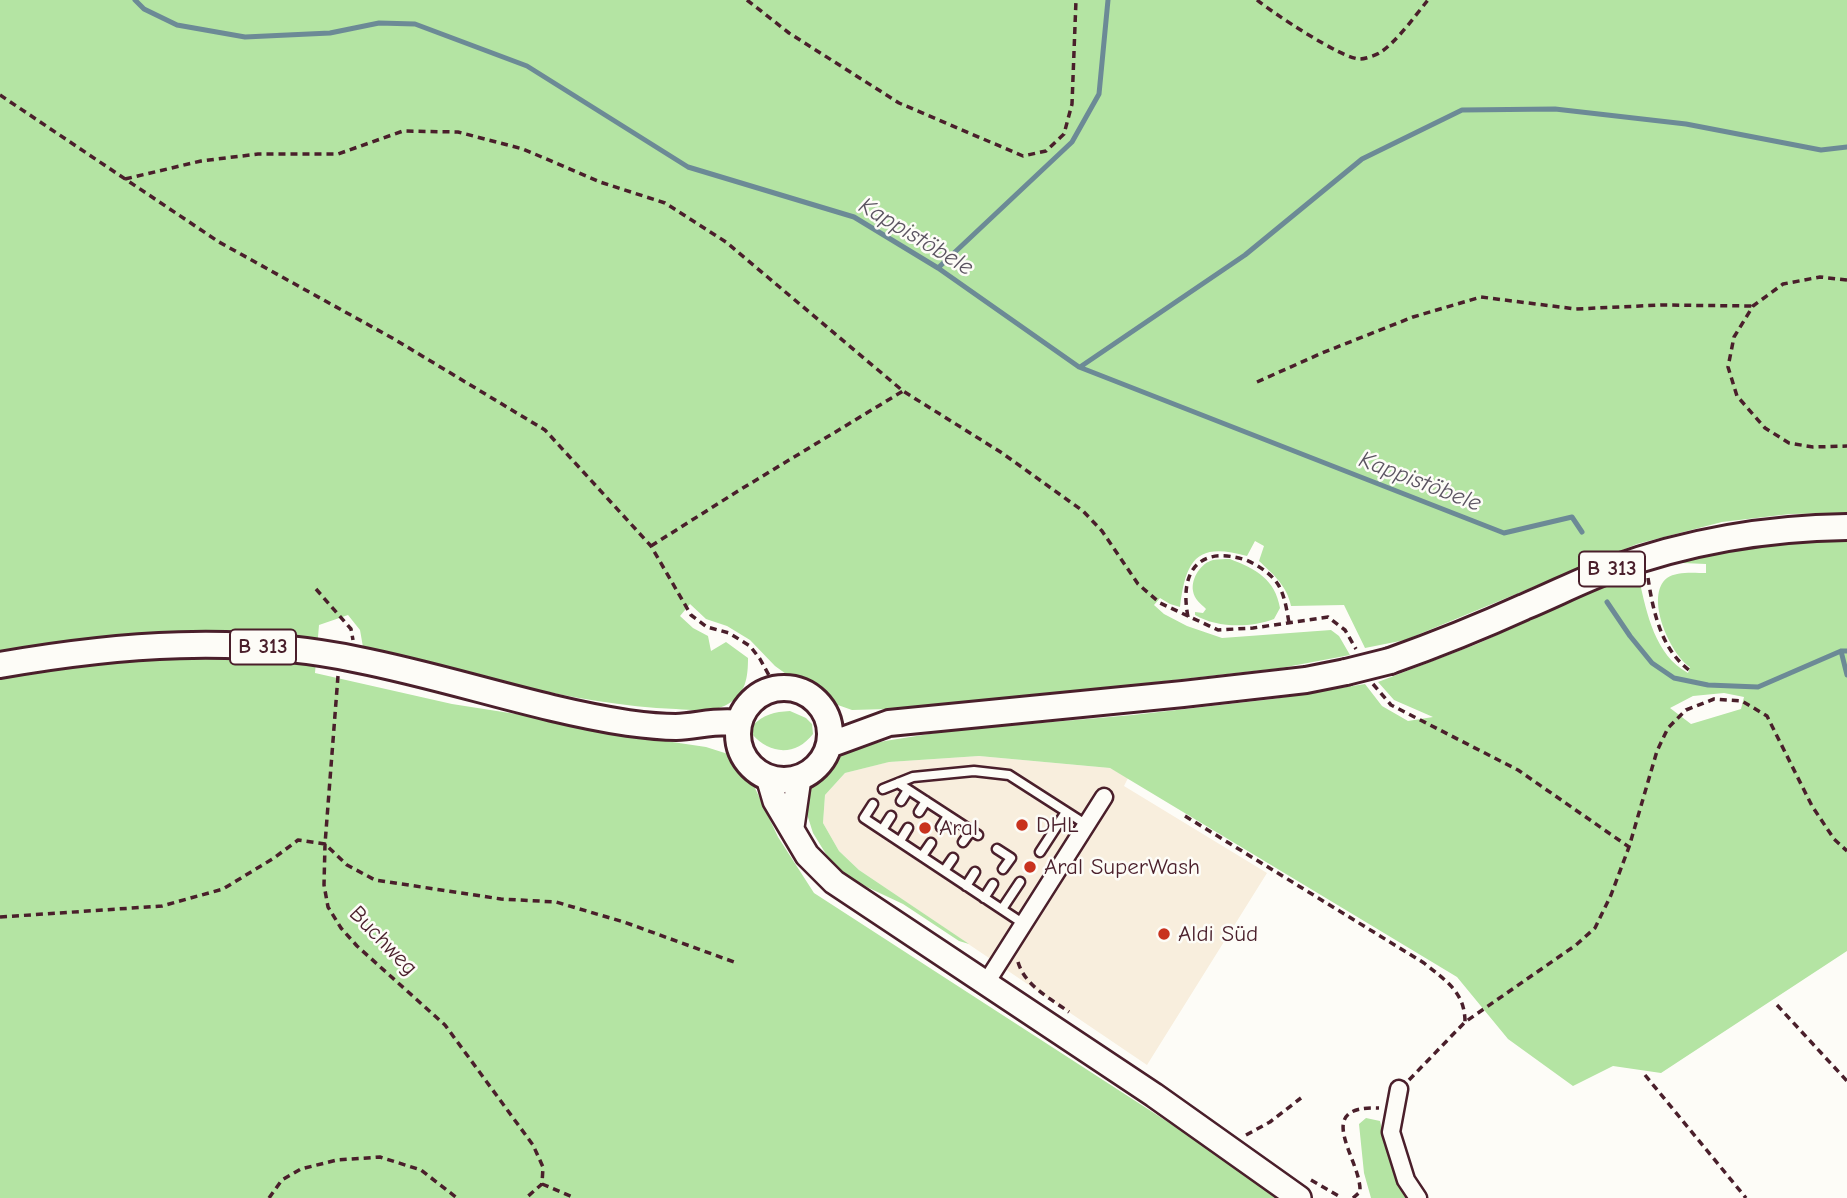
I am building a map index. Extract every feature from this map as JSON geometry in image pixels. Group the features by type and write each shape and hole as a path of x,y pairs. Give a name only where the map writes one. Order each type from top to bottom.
{"main road":[{"name":"B 313","path":"829,745 889,723 1306,680 1353,666 1390,661 1453,638 1611,569 1645,558 1728,537 1794,528 1847,527"},
{"name":"B 313","path":"0,665 77,652 170,645 256,646 348,658 452,682 522,702 630,723 675,727 719,721 739,734"},
{"path":"776,688 800,691 814,698 824,710 831,733 829,745 823,759 813,770 799,778 768,778 755,770 745,758 739,734 745,709 756,697 776,688"},
{"name":"B 313","path":"824,710 889,723"}],"street":[{"path":"768,778 775,801 807,855 834,882 1233,1150 1299,1198"},
{"path":"792,827 799,778"},
{"path":"986,983 1104,797"},
{"path":"1399,1089 1391,1132 1406,1180 1418,1198"}],"lane":[{"path":"883,789 913,777 974,771 1009,775 1087,825"},
{"path":"898,783 974,833 963,842"},
{"path":"901,801 908,790"},
{"path":"919,813 926,801"},
{"path":"873,804 864,818 1024,924"},
{"path":"1040,852 1066,812"},
{"path":"882,830 891,816"},
{"path":"941,827 948,816"},
{"path":"900,841 908,828"},
{"path":"922,856 931,843"},
{"path":"997,849 1011,858 1003,869"},
{"path":"944,871 953,858"},
{"path":"966,886 975,872"},
{"path":"1002,909 1020,882"},
{"path":"984,898 993,884"}],"path":[{"path":"747,0 789,33 899,103 1023,156 1046,152 1064,134 1072,104 1076,0"},
{"path":"1257,0 1297,28 1360,59 1380,53 1428,0"},
{"path":"0,95 219,242 394,339 545,430 650,546 691,615 707,627 729,633 750,646 776,688"},
{"path":"125,179 201,161 258,154 338,154 403,131 458,132 523,149 600,182 664,203 726,242 903,391 1002,453 1083,511 1102,531 1138,584 1160,603 1218,630 1328,617 1345,629 1353,666"},
{"path":"1847,280 1820,277 1783,284 1753,306 1734,337 1728,366 1737,396 1765,428 1789,443 1813,447 1847,446"},
{"path":"1257,382 1413,317 1481,297 1576,309 1661,305 1753,306"},
{"path":"650,546 903,391"},
{"path":"1188,617 1188,581 1196,564 1208,556 1227,554 1258,565 1278,585 1289,623"},
{"path":"1645,558 1653,607 1670,651 1689,670"},
{"name":"Buchweg","path":"316,589 351,629 325,844 324,885 328,907 357,946 445,1026 533,1145 543,1167 542,1184"},
{"path":"1370,679 1375,689 1391,705 1518,770 1629,847"},
{"path":"1399,1089 1465,1022 1576,945 1595,928 1629,847 1657,751 1668,727 1686,710 1714,699 1742,701 1767,716 1812,806 1834,839 1847,851"},
{"path":"1185,816 1424,963 1454,988 1465,1006 1465,1022"},
{"path":"0,917 162,906 223,889 298,840 325,844 347,865 375,880 453,893 556,902 624,922 734,962"},
{"path":"1777,1005 1847,1081"},
{"path":"1645,1074 1746,1198"},
{"path":"1233,1150 1242,1137 1270,1122 1301,1098"},
{"path":"1353,1198 1360,1192 1361,1182 1342,1132 1345,1119 1352,1111 1366,1107 1395,1109"},
{"path":"269,1198 282,1180 301,1169 337,1160 380,1157 421,1170 457,1198"},
{"path":"526,1198 542,1184 575,1198"}],"shaded area":[{"path":"979,756 1110,768 1128,778 1124,786 1267,873 1147,1065 859,870 839,851 823,823 825,795 845,773 888,762"}],"green space":[{"path":"0,0 1847,0 1847,513 1790,514 1722,522 1637,544 1405,640 1365,648 1344,605 1291,606 1283,587 1259,561 1264,546 1255,541 1247,556 1216,551 1197,558 1186,577 1180,607 1160,598 1154,605 1164,614 1187,626 1222,638 1331,630 1339,636 1350,655 1281,668 922,708 852,710 835,704 809,682 789,676 775,666 750,640 727,626 706,619 690,604 680,616 693,628 708,636 711,651 726,642 748,658 746,678 739,695 716,709 637,706 558,694 363,647 360,630 348,615 319,625 315,673 452,704 706,747 728,754 754,786 778,837 814,893 1256,1179 1277,1198 0,1198"},
{"path":"1847,539 1847,951 1661,1073 1613,1066 1573,1086 1508,1039 1457,977 1110,768 979,756 889,762 845,773 825,795 823,823 839,851 859,870 969,944 959,941 903,904 852,880 829,859 813,833 806,811 805,797 810,783 832,757 845,750 885,741 948,731 1133,715 1273,699 1365,684 1382,706 1408,721 1433,717 1394,700 1378,682 1477,644 1616,581 1639,579 1649,619 1660,645 1677,665 1688,673 1690,667 1675,650 1662,624 1658,598 1661,586 1667,578 1676,574 1706,573 1706,564 1682,563 1682,560 1777,542","holes":["1724,693 1744,697 1741,709 1691,724 1670,708 1693,696"]},
{"path":"1230,559 1256,571 1269,582 1280,608 1274,619 1255,624 1234,625 1213,622 1195,615 1195,612 1203,613 1206,609 1196,599 1193,591 1198,572 1209,562"},
{"path":"790,711 806,718 812,724 813,734 799,746 775,749 752,734 752,726 765,716"},
{"path":"1366,1118 1380,1121 1387,1151 1415,1198 1371,1198 1364,1173 1359,1124"}],"waterway":[{"name":"Kappistöbele","path":"135,0 144,9 177,25 245,37 330,33 379,23 415,24 527,66 688,167 854,217 938,268 1079,367 1504,533 1572,517 1582,532"},
{"path":"938,268 1072,142 1099,94 1108,0"},
{"path":"1080,367 1245,255 1362,159 1462,110 1555,109 1686,124 1821,150 1847,147"},
{"name":"Kappistöbele","path":"1607,602 1652,663 1674,678 1708,685 1758,687 1841,651 1847,651"},
{"name":"Kappistöbele","path":"1841,651 1847,675"}],"place":[{"name":"DHL","path":"1022,825"},
{"name":"Aral","path":"925,828"},
{"name":"Aral SuperWash","path":"1030,867"},
{"name":"Aldi Süd","path":"1164,934"}]}
